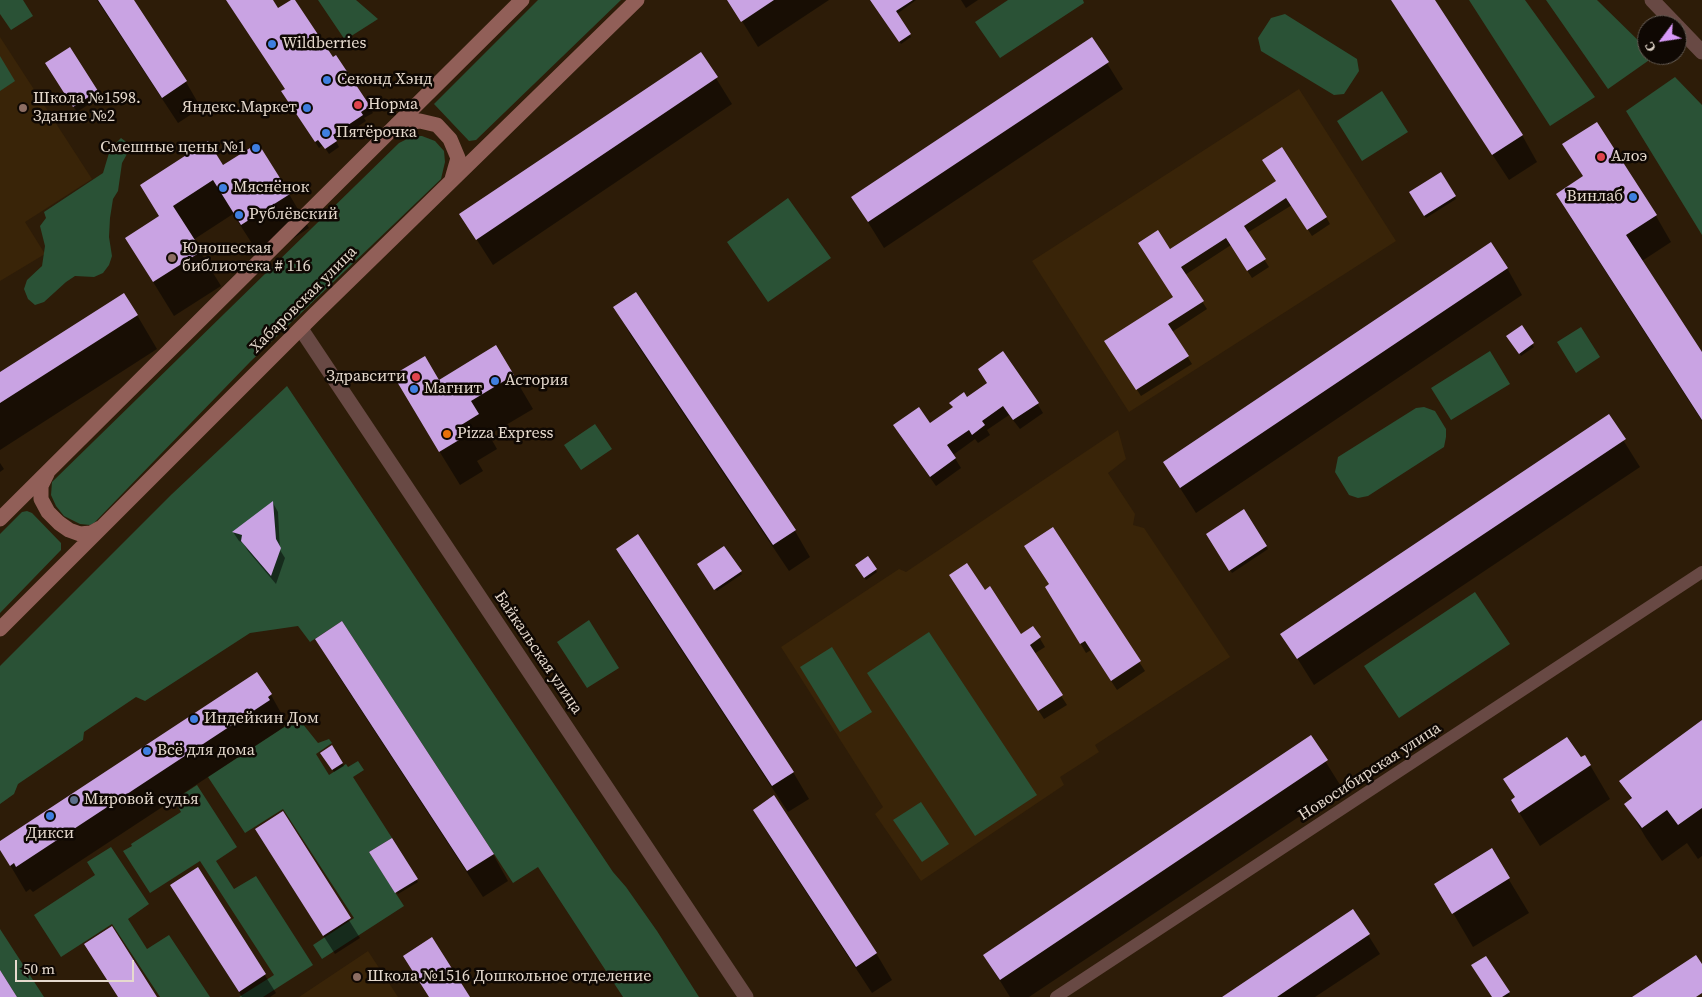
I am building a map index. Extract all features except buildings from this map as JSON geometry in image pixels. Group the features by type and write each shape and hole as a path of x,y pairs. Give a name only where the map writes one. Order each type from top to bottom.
{"main road":[{"path":"0,519 522,0"},
{"name":"Хабаровская улица","path":"0,629 301,328 637,0"},
{"path":"397,124 420,121 437,125 444,132 450,139 458,158 451,180"},
{"path":"47,472 41,486 42,499 48,512 58,523 80,534 91,533 103,527"}],"street":[{"path":"1652,0 1666,15"},
{"path":"1687,37 1702,52"},
{"name":"Байкальская улица","path":"301,328 746,997"},
{"name":"Новосибирская улица","path":"1056,997 1702,572"}],"shaded area":[{"name":"Школа №1598. Здание №2","path":"0,37 92,179 25,222 45,254 0,281"},
{"path":"1299,89 1396,241 1129,412 1032,261"},
{"path":"1118,430 1126,459 1108,473 1135,514 1133,525 1144,528 1230,657 1095,745 1099,752 1060,777 1064,785 921,881 875,814 883,807 781,647 899,569 906,572"},
{"name":"Школа №1516 Дошкольное отделение","path":"368,951 398,997 299,997"}],"green space":[{"path":"0,0 23,0 33,16 11,30 0,14"},
{"path":"318,0 356,0 378,19 345,40"},
{"path":"538,0 621,0 476,140 469,141 434,104"},
{"path":"1008,0 1083,0 1084,3 1000,58 975,22"},
{"path":"1469,0 1525,0 1595,97 1550,126"},
{"path":"1546,0 1597,0 1637,39 1637,65 1642,65 1608,89"},
{"path":"1285,14 1357,59 1359,71 1344,94 1334,95 1261,51 1258,38 1271,18"},
{"path":"0,56 15,81 0,91"},
{"path":"1675,77 1702,105 1702,235 1626,111"},
{"path":"1382,91 1408,132 1362,161 1337,121"},
{"path":"413,136 422,136 435,141 444,151 445,162 441,179 251,361 94,523 90,525 80,524 64,516 56,506 51,495 52,482 399,143"},
{"path":"121,138 129,144 127,154 122,163 118,191 113,199 109,237 112,256 109,265 103,273 94,277 75,276 44,302 35,305 28,299 24,289 27,280 42,266 45,246 40,226 46,218 44,212 103,173 109,153"},
{"path":"788,198 831,258 768,302 727,242"},
{"path":"1581,327 1600,357 1576,373 1557,342"},
{"path":"1490,351 1510,384 1451,420 1431,388"},
{"path":"287,386 613,872 657,931 699,997 623,997 538,867 513,883 342,621 310,642 298,626 250,633 145,701 136,697 84,732 83,740 18,784 14,794 0,804 0,666 172,494"},
{"path":"1424,407 1435,411 1446,429 1444,447 1368,496 1358,498 1349,495 1335,472 1338,457 1416,408"},
{"path":"595,424 612,449 581,470 564,445"},
{"path":"22,512 32,513 61,543 61,550 0,613 0,534"},
{"path":"1475,592 1510,644 1399,718 1364,666"},
{"path":"589,620 619,668 587,688 557,642"},
{"path":"929,632 1037,795 975,836 867,673"},
{"path":"832,647 872,712 840,732 800,667"},
{"path":"298,718 318,743 329,739 332,743 316,754 329,775 346,764 348,767 358,761 364,770 353,777 392,838 369,852 404,906 322,959 313,945 354,918 283,809 245,833 208,777"},
{"path":"197,785 237,847 216,861 234,889 256,876 313,965 263,997 239,997 274,975 200,861 150,893 123,851 181,812 174,800"},
{"path":"921,802 949,844 922,862 893,820"},
{"path":"111,847 149,904 128,919 147,949 169,935 210,997 160,997 112,924 61,957 34,915 95,875 87,862"},
{"path":"0,929 44,997 17,997 0,970"}],"place":[{"name":"Wildberries","path":"272,44"},
{"name":"Секонд Хэнд","path":"327,80"},
{"name":"Норма","path":"358,105"},
{"name":"Школа №1598. Здание №2","path":"23,108"},
{"name":"Яндекс.Маркет","path":"307,108"},
{"name":"Пятёрочка","path":"326,133"},
{"name":"Смешные цены №1","path":"256,148"},
{"name":"Алоэ","path":"1601,157"},
{"name":"Мяснёнок","path":"223,188"},
{"name":"Винлаб","path":"1633,197"},
{"name":"Рублёвский","path":"239,215"},
{"name":"Юношеская библиотека # 116","path":"172,258"},
{"name":"Здравсити","path":"416,377"},
{"name":"Астория","path":"495,381"},
{"name":"Магнит","path":"414,389"},
{"name":"Pizza Express","path":"447,434"},
{"name":"Индейкин Дом","path":"194,719"},
{"name":"Всё для дома","path":"147,751"},
{"name":"Мировой судья","path":"74,800"},
{"name":"Дикси","path":"50,816"},
{"name":"Школа №1516 Дошкольное отделение","path":"357,977"}]}
